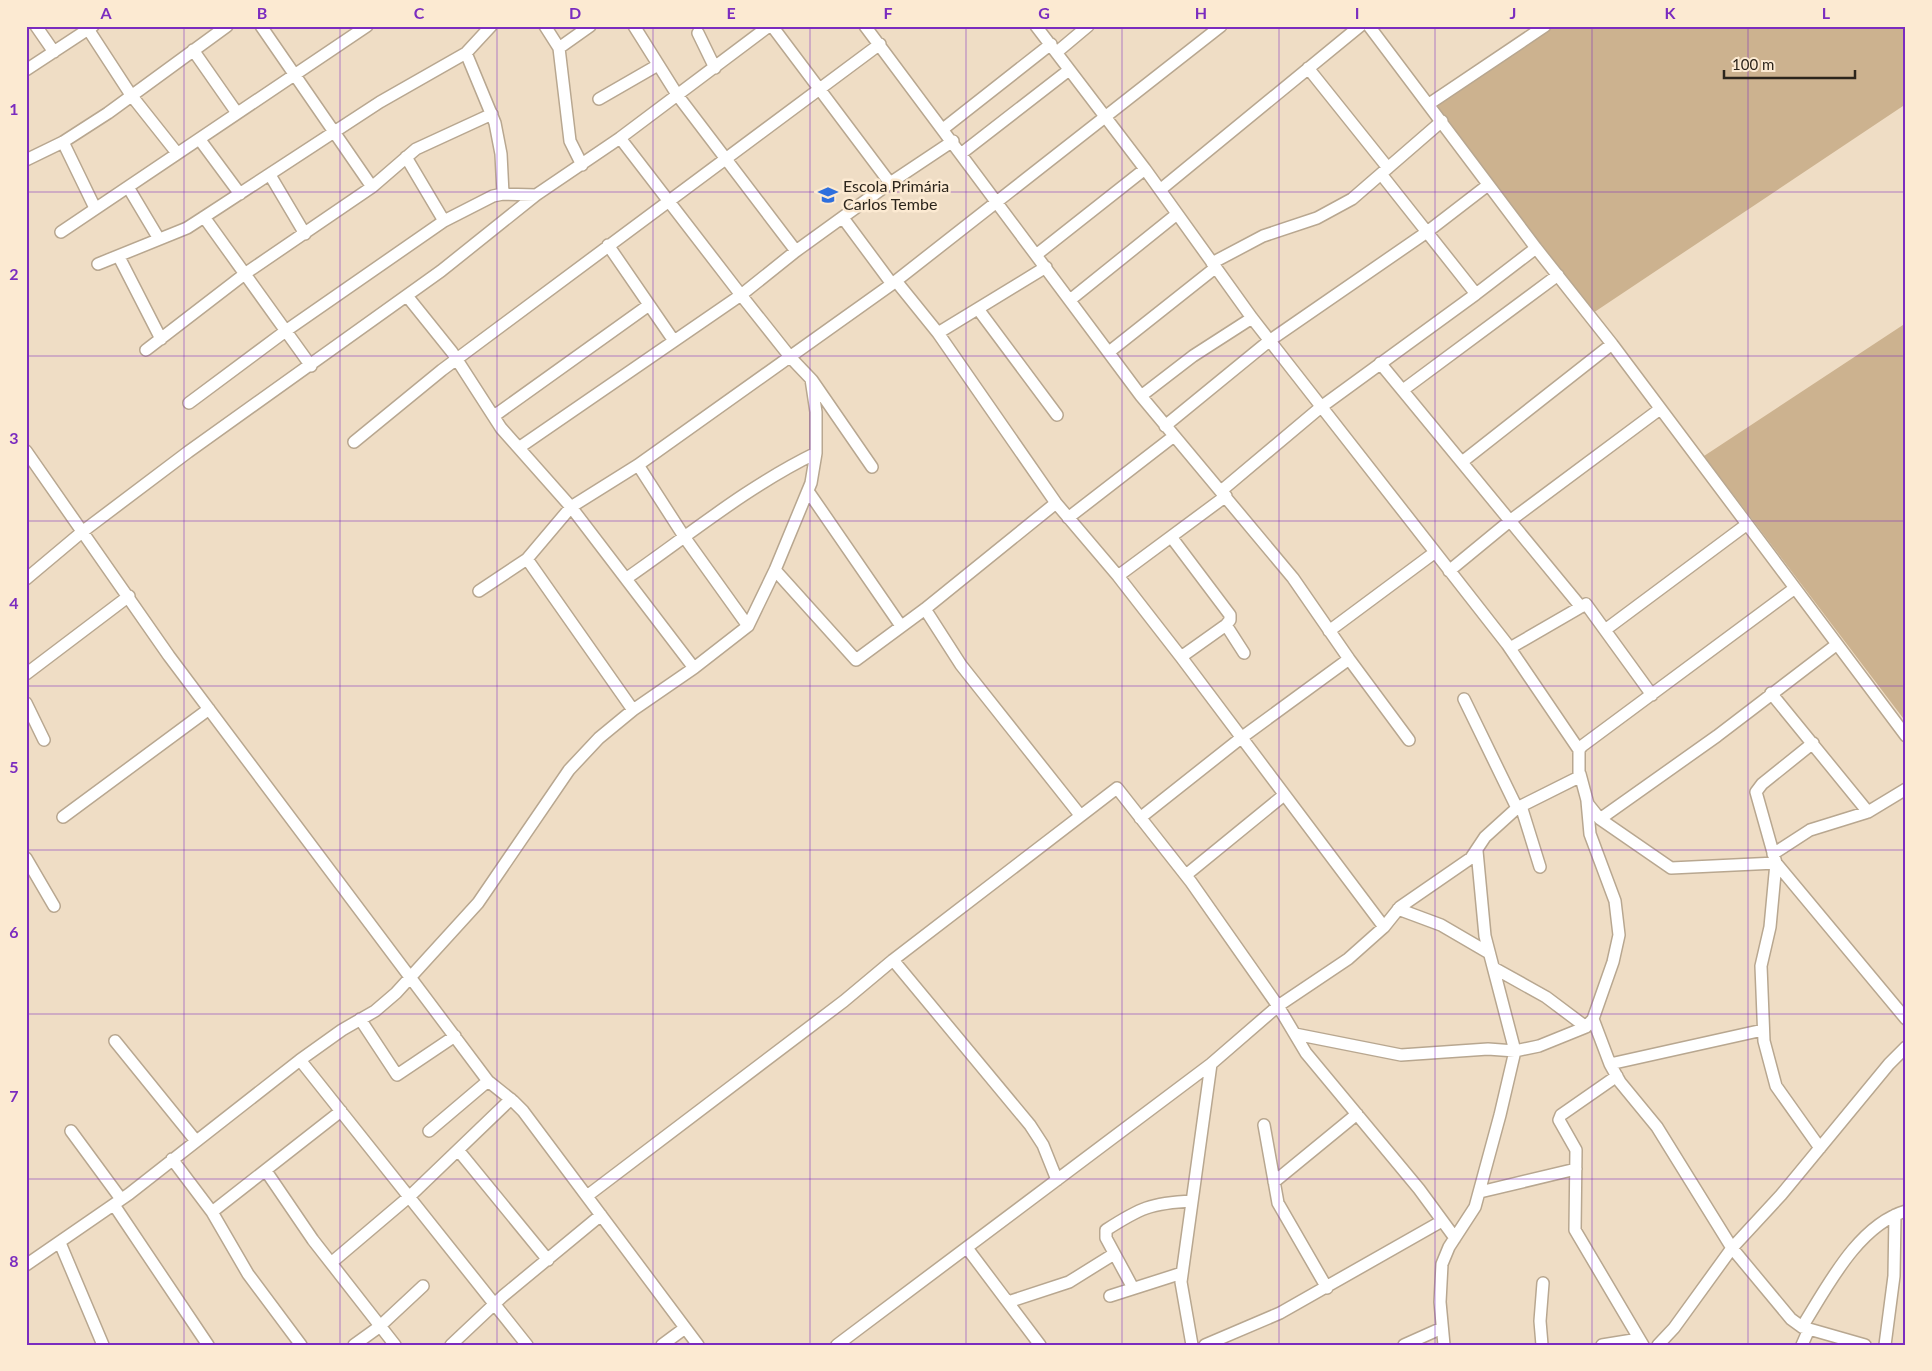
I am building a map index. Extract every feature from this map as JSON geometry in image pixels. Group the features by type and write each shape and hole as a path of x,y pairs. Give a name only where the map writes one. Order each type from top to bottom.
{"street":[{"path":"36,26 54,52"},
{"path":"26,160 63,142 108,113 227,26"},
{"path":"261,26 372,187"},
{"path":"61,232 367,26"},
{"path":"98,264 187,228 380,102 466,53 491,26"},
{"path":"545,26 559,48 570,141 582,165"},
{"path":"559,48 590,26"},
{"path":"634,26 678,96 796,251"},
{"path":"866,26 1165,426 1293,578 1349,659 1409,740"},
{"path":"1036,26 1145,168 1269,341 1510,648 1579,750 1580,774 1588,801 1590,834 1615,901 1619,919 1619,935 1613,962 1590,1023 1539,1046 1515,1051 1488,1049 1400,1055 1295,1034"},
{"path":"943,129 1054,48 1088,26"},
{"path":"479,592 527,559 571,506 638,466 791,358 894,282 1221,26"},
{"path":"1160,190 1360,26"},
{"path":"1369,26 1536,248 1612,344 1906,736"},
{"path":"1429,104 1545,26"},
{"path":"26,70 90,28 131,95 177,153"},
{"path":"26,579 82,532 188,452 407,296 536,194 582,165 678,96 765,28 819,88 890,183"},
{"path":"698,33 715,68"},
{"path":"354,442 456,360 880,44"},
{"path":"193,50 238,113"},
{"path":"466,53 492,114 501,154 503,194"},
{"path":"598,100 658,65"},
{"path":"1308,68 1385,171 1426,232 1476,294"},
{"path":"962,153 1070,70"},
{"path":"146,350 246,273 372,187 416,149 492,114"},
{"path":"1108,352 1214,266 1263,236 1317,218 1352,199 1442,121"},
{"path":"620,138 741,295 791,358 811,379 872,467"},
{"path":"200,140 240,194"},
{"path":"520,447 741,295 796,251 890,183 953,141"},
{"path":"63,142 95,208"},
{"path":"406,157 444,222"},
{"path":"1036,255 1145,168"},
{"path":"270,175 305,234"},
{"path":"1165,426 1269,341 1426,232 1488,185"},
{"path":"128,187 159,239"},
{"path":"189,403 287,330 444,222 475,204 503,194 536,194"},
{"path":"1070,300 1177,214"},
{"path":"204,217 287,330 310,366"},
{"path":"843,218 938,333 1056,503 1118,576 1182,657 1384,927"},
{"path":"608,245 674,341"},
{"path":"1118,576 1172,538 1321,407 1536,248"},
{"path":"119,257 161,338"},
{"path":"938,333 1046,267"},
{"path":"1403,390 1558,275"},
{"path":"407,296 452,352 494,416 571,506 694,668"},
{"path":"494,416 649,305"},
{"path":"978,309 1058,415"},
{"path":"1142,396 1193,356 1252,318"},
{"path":"1462,462 1612,344"},
{"path":"1380,363 1581,607"},
{"path":"26,1265 118,1202 300,1060 386,1002 411,979 478,903 569,770 599,738 633,710 694,668 748,626 775,570 808,490 816,453 816,412 811,379"},
{"path":"1449,571 1511,520 1660,409"},
{"path":"1068,518 1174,436"},
{"path":"26,451 169,656 411,979 488,1081 523,1111 698,1345"},
{"path":"627,578 730,504 792,465 816,453"},
{"path":"638,466 685,538 748,626"},
{"path":"808,490 902,626"},
{"path":"775,570 856,660 925,609 1056,503"},
{"path":"1605,630 1746,525"},
{"path":"1172,538 1230,615 1230,620 1226,625 1182,657"},
{"path":"1329,631 1434,553"},
{"path":"527,559 633,710"},
{"path":"1579,750 1795,588"},
{"path":"26,674 128,596"},
{"path":"1510,648 1586,604 1652,695"},
{"path":"925,609 961,665 1080,815"},
{"path":"1226,625 1244,653"},
{"path":"1600,819 1717,736 1836,645"},
{"path":"1140,818 1241,738 1349,659"},
{"path":"1771,693 1868,812"},
{"path":"1464,700 1519,807 1540,867"},
{"path":"26,703 44,740"},
{"path":"63,817 209,709"},
{"path":"1813,743 1756,789 1756,796 1774,859 1770,926 1761,966 1763,1030 1776,1086 1820,1148"},
{"path":"837,1345 1211,1064 1278,1006 1348,959 1384,927 1398,909 1471,858 1485,837 1519,807 1576,779 1580,774"},
{"path":"587,1196 844,1001 893,960 1117,788 1186,875 1278,1006 1317,1068 1419,1189 1455,1238"},
{"path":"1588,801 1600,819 1671,868 1774,859 1810,830 1868,812 1906,789"},
{"path":"1186,875 1284,795"},
{"path":"1444,1345 1440,1302 1442,1264 1455,1238 1474,1208 1480,1192 1515,1051 1485,936 1477,851"},
{"path":"26,858 54,906"},
{"path":"1774,859 1906,1019"},
{"path":"1398,909 1441,925 1489,954"},
{"path":"893,960 1030,1125 1043,1145 1057,1180"},
{"path":"1494,968 1590,1023 1617,1076 1657,1127 1732,1248 1791,1319 1806,1328 1865,1345"},
{"path":"360,1020 397,1075 455,1036"},
{"path":"1610,1064 1763,1030"},
{"path":"115,1041 196,1141"},
{"path":"1658,1345 1674,1328 1732,1248 1820,1148 1889,1064 1906,1047"},
{"path":"300,1060 527,1345"},
{"path":"1192,1345 1183,1295 1182,1272 1211,1064"},
{"path":"1602,1345 1641,1342 1574,1230 1576,1150 1560,1120 1561,1115 1617,1076"},
{"path":"429,1131 488,1081"},
{"path":"331,1263 410,1196 511,1099"},
{"path":"212,1212 341,1111"},
{"path":"1274,1182 1357,1114"},
{"path":"1264,1125 1278,1203 1326,1288"},
{"path":"71,1131 208,1345"},
{"path":"458,1150 548,1260"},
{"path":"172,1159 212,1212 248,1274 300,1345"},
{"path":"1480,1192 1576,1169"},
{"path":"266,1171 331,1263 379,1327 395,1345"},
{"path":"1132,1288 1105,1234 1110,1227 1150,1205 1192,1201"},
{"path":"1802,1345 1806,1328 1852,1250 1867,1235 1900,1213"},
{"path":"1885,1345 1900,1213"},
{"path":"450,1345 494,1304 601,1215"},
{"path":"1205,1345 1280,1313 1442,1221"},
{"path":"60,1243 103,1345"},
{"path":"967,1248 1040,1345"},
{"path":"1008,1302 1069,1282 1114,1254"},
{"path":"1110,1296 1182,1272"},
{"path":"1542,1345 1540,1321 1543,1283"},
{"path":"354,1345 379,1327 423,1286"},
{"path":"662,1345 685,1328"},
{"path":"1404,1345 1442,1328"}],"shaded area":[{"path":"1553,26 1906,26 1906,104 1593,313 1434,105"},
{"path":"1906,323 1906,722 1704,456"}],"place":[{"name":"Escola Primária Carlos Tembe","path":"828,195"}]}
